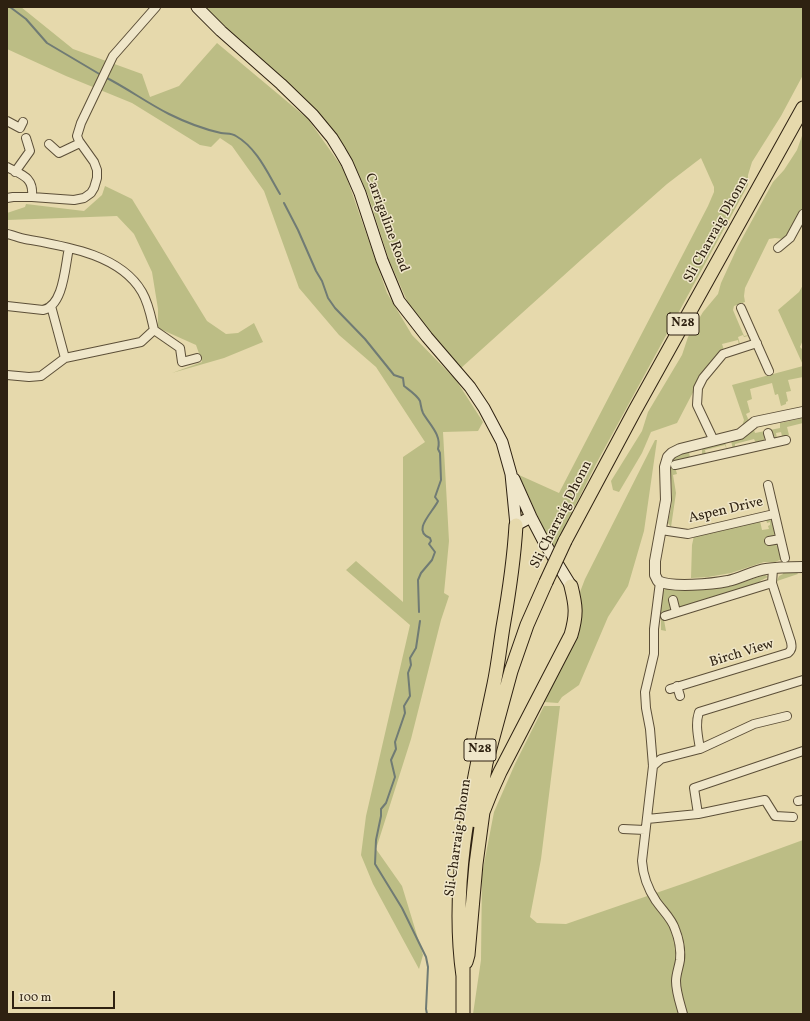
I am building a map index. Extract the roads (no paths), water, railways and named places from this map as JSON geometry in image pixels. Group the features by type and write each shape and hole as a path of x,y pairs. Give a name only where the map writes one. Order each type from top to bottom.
{"highway":[{"name":"Sli Charraig Dhonn","path":"463,976 468,881 477,812 486,763 511,671 527,625 565,541 634,412 803,108"},
{"name":"N28","path":"463,1014 463,976 459,950 458,913 463,851 472,790 497,667 514,560 516,525"},
{"name":"N28","path":"463,976 468,955 476,864 483,812 500,772 571,635 576,619 575,602 571,586"}],"main road":[{"name":"Carrigaline Road","path":"198,7 221,31 281,84 313,115 332,138 347,163 360,193 382,260 399,301 427,337 470,387 502,442 511,474 516,525"},
{"name":"Carrigaline Road","path":"511,474 518,486 531,518 571,586"},
{"path":"516,525 531,518"}],"street":[{"path":"7,198 32,197 74,200 84,198 91,193 97,178 97,170 94,162 80,143 77,136 81,124 109,62 156,7"},
{"path":"7,120 20,128"},
{"path":"15,172 30,151 26,138"},
{"path":"49,144 59,153 80,143"},
{"path":"7,167 25,178 32,185 32,197"},
{"path":"778,248 790,238 803,214"},
{"path":"7,234 69,248 93,255 114,265 126,273 137,284 149,306 154,330 180,348 182,362 197,358"},
{"path":"7,306 43,310 51,306 61,290 69,248"},
{"path":"51,306 65,358"},
{"path":"741,308 769,371"},
{"path":"7,375 29,377 41,376 65,358 141,342 154,330"},
{"path":"714,441 697,405 698,388 703,378 723,354 757,343"},
{"path":"683,1014 677,994 676,980 680,952 675,928 666,913 656,901 643,875 642,861 652,766 652,749 645,692 654,654 654,629 660,582 656,577 655,561 667,498 666,461 675,450 740,434 755,422 803,412"},
{"path":"768,433 771,443"},
{"path":"675,465 786,440"},
{"path":"694,445 698,460"},
{"name":"Aspen Drive","path":"768,485 785,563"},
{"name":"Aspen Drive","path":"661,530 688,534 774,514"},
{"path":"769,541 780,539"},
{"path":"660,582 693,585 728,581 759,570 773,569 785,563 803,567"},
{"name":"Birch View","path":"680,696 673,688 788,654 792,648 791,642 772,583 773,569"},
{"path":"665,616 772,583"},
{"path":"673,600 676,612"},
{"path":"700,749 697,728 697,718 699,712 803,679 803,671"},
{"path":"652,766 660,759 700,749 754,724 787,716"},
{"path":"698,814 694,788 803,751"},
{"path":"647,819 698,814 765,800 775,816 793,817"},
{"path":"623,829 645,830"}],"waterway":[{"path":"10,7 26,19 47,43 101,75"},
{"path":"105,77 181,120 221,133 233,134 236,136 256,154 280,194"},
{"path":"284,203 322,281 328,298 335,308 365,339 394,375 403,378 404,386 419,399 423,413 437,434 439,444 438,449 440,453 441,480 435,497 438,501 423,526 423,531 425,535 430,538 431,541 429,544 435,552 432,560 421,573 418,580 419,612"},
{"path":"420,621 416,648 410,658 411,665 408,673 410,696 404,706 405,713 395,742 396,749 391,760 395,777 386,803 381,809 376,840 375,864 402,908 426,957 428,967 427,1014"}]}
